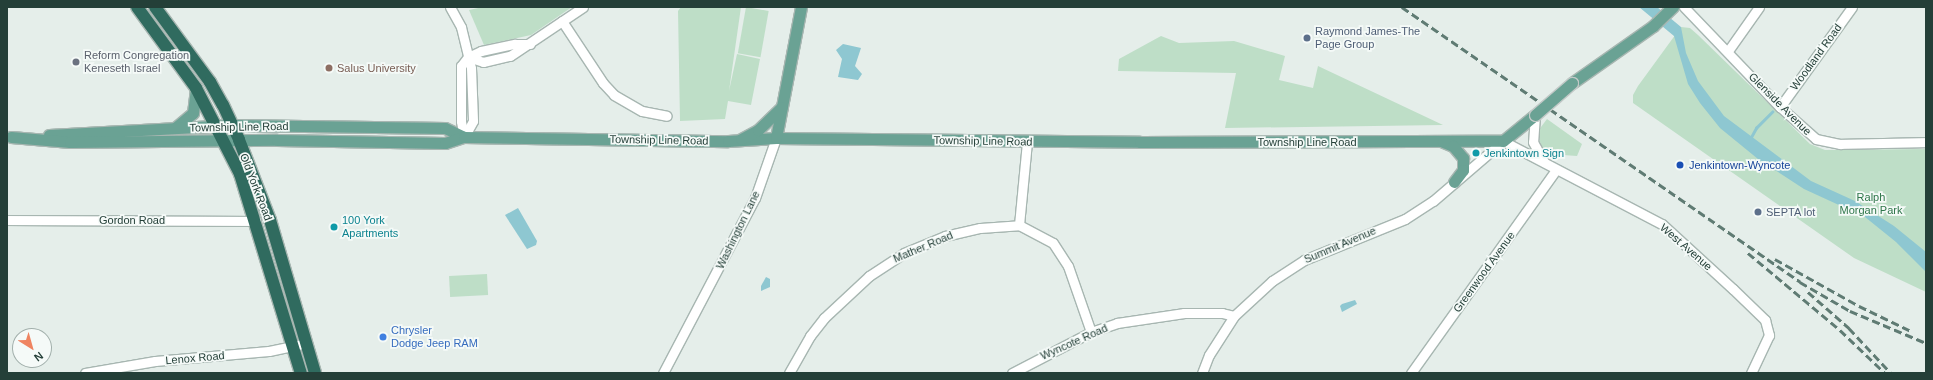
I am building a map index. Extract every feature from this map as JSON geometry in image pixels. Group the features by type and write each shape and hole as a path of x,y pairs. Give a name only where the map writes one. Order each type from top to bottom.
{"highway":[{"name":"Old York Road","path":"137,7 196,88 218,126 223,140 240,174 256,220 301,373"},
{"name":"Old York Road","path":"155,7 210,82 240,140 270,220 316,373"}],"main road":[{"name":"Washington Lane","path":"776,138 802,7"},
{"path":"1503,141 1610,56 1653,26 1671,10"},
{"path":"176,128 193,113 196,88"},
{"path":"739,140 758,130 782,107"},
{"name":"Township Line Road","path":"9,137 233,125 445,128 464,137"},
{"name":"Township Line Road","path":"9,137 70,142 240,140 445,143 464,137 739,140 776,138 1027,142 1503,141"},
{"path":"1443,142 1453,146 1463,158 1462,170 1454,182"}],"street":[{"path":"450,7 461,27 471,68 473,121 464,137"},
{"path":"468,57 481,51 515,44 530,44 583,7"},
{"name":"Glenside Avenue","path":"1684,7 1809,135 1823,142 1840,144 1926,142"},
{"path":"1728,51 1759,7"},
{"name":"Woodland Road","path":"1780,107 1852,7"},
{"path":"562,21 603,82 614,95 642,111 667,116"},
{"path":"1536,115 1533,142 1545,163"},
{"name":"Washington Lane","path":"664,373 755,198 776,138"},
{"name":"West Avenue","path":"1503,141 1662,224 1765,320 1769,335 1751,373"},
{"name":"Summit Avenue","path":"1202,373 1209,355 1234,316 1272,281 1304,260 1405,219 1433,201 1503,141"},
{"path":"1019,225 1027,142"},
{"name":"Greenwood Avenue","path":"1411,373 1556,170"},
{"name":"Gordon Road","path":"7,220 256,220"},
{"name":"Mather Road","path":"789,373 810,336 824,318 853,288 886,263 911,250 959,232 980,228 1019,225 1046,237 1060,250 1068,266 1091,332"},
{"name":"Wyncote Road","path":"1012,373 1091,332 1138,318 1165,314 1222,313 1234,316"},
{"name":"Lenox Road","path":"85,373 155,361 241,354 306,343"}],"green space":[{"path":"483,7 572,7 531,35 484,45 469,10"},
{"path":"681,7 741,7 729,91 737,54 760,59 751,105 728,101 725,119 680,121 678,11"},
{"path":"746,7 769,11 760,57 738,53"},
{"name":"Ralph Morgan Park","path":"1681,27 1690,28 1698,35 1810,144 1825,150 1926,149 1926,292 1854,258 1633,103 1633,95 1638,86"},
{"path":"1161,36 1179,43 1234,41 1285,56 1279,80 1313,88 1318,66 1443,125 1225,128 1236,73 1118,71 1119,59"},
{"path":"1547,119 1582,144 1577,156 1549,154 1541,147 1538,131"},
{"path":"487,274 488,295 450,297 449,276"}],"water":[{"path":"1639,7 1657,7 1681,27 1686,53 1698,81 1724,116 1811,181 1855,201 1894,226 1926,252 1926,272 1896,242 1865,217 1804,189 1758,159 1720,128 1700,103 1688,84 1674,36"},
{"path":"843,44 861,48 855,66 862,74 858,80 838,77 842,59 836,50"},
{"path":"518,208 537,241 536,245 527,249 505,215"},
{"path":"766,277 770,279 770,287 761,291 761,286"},
{"path":"1355,300 1357,304 1342,312 1340,306 1342,304"}],"waterway":[{"path":"1750,139 1756,128 1772,112"}],"railway":[{"path":"1402,7 1800,282 1850,311 1926,343"},
{"path":"1748,253 1840,330 1885,373"},
{"path":"1775,259 1859,306 1911,331"},
{"path":"1808,292 1849,328 1891,373"}],"place":[{"name":"Raymond James-The Page Group","path":"1307,38"},
{"name":"Reform Congregation Keneseth Israel","path":"76,62"},
{"name":"Salus University","path":"329,68"},
{"name":"Jenkintown Sign","path":"1476,153"},
{"name":"Jenkintown-Wyncote","path":"1680,165"},
{"name":"SEPTA lot","path":"1758,212"},
{"name":"100 York Apartments","path":"334,227"},
{"name":"Chrysler Dodge Jeep RAM","path":"383,337"}]}
